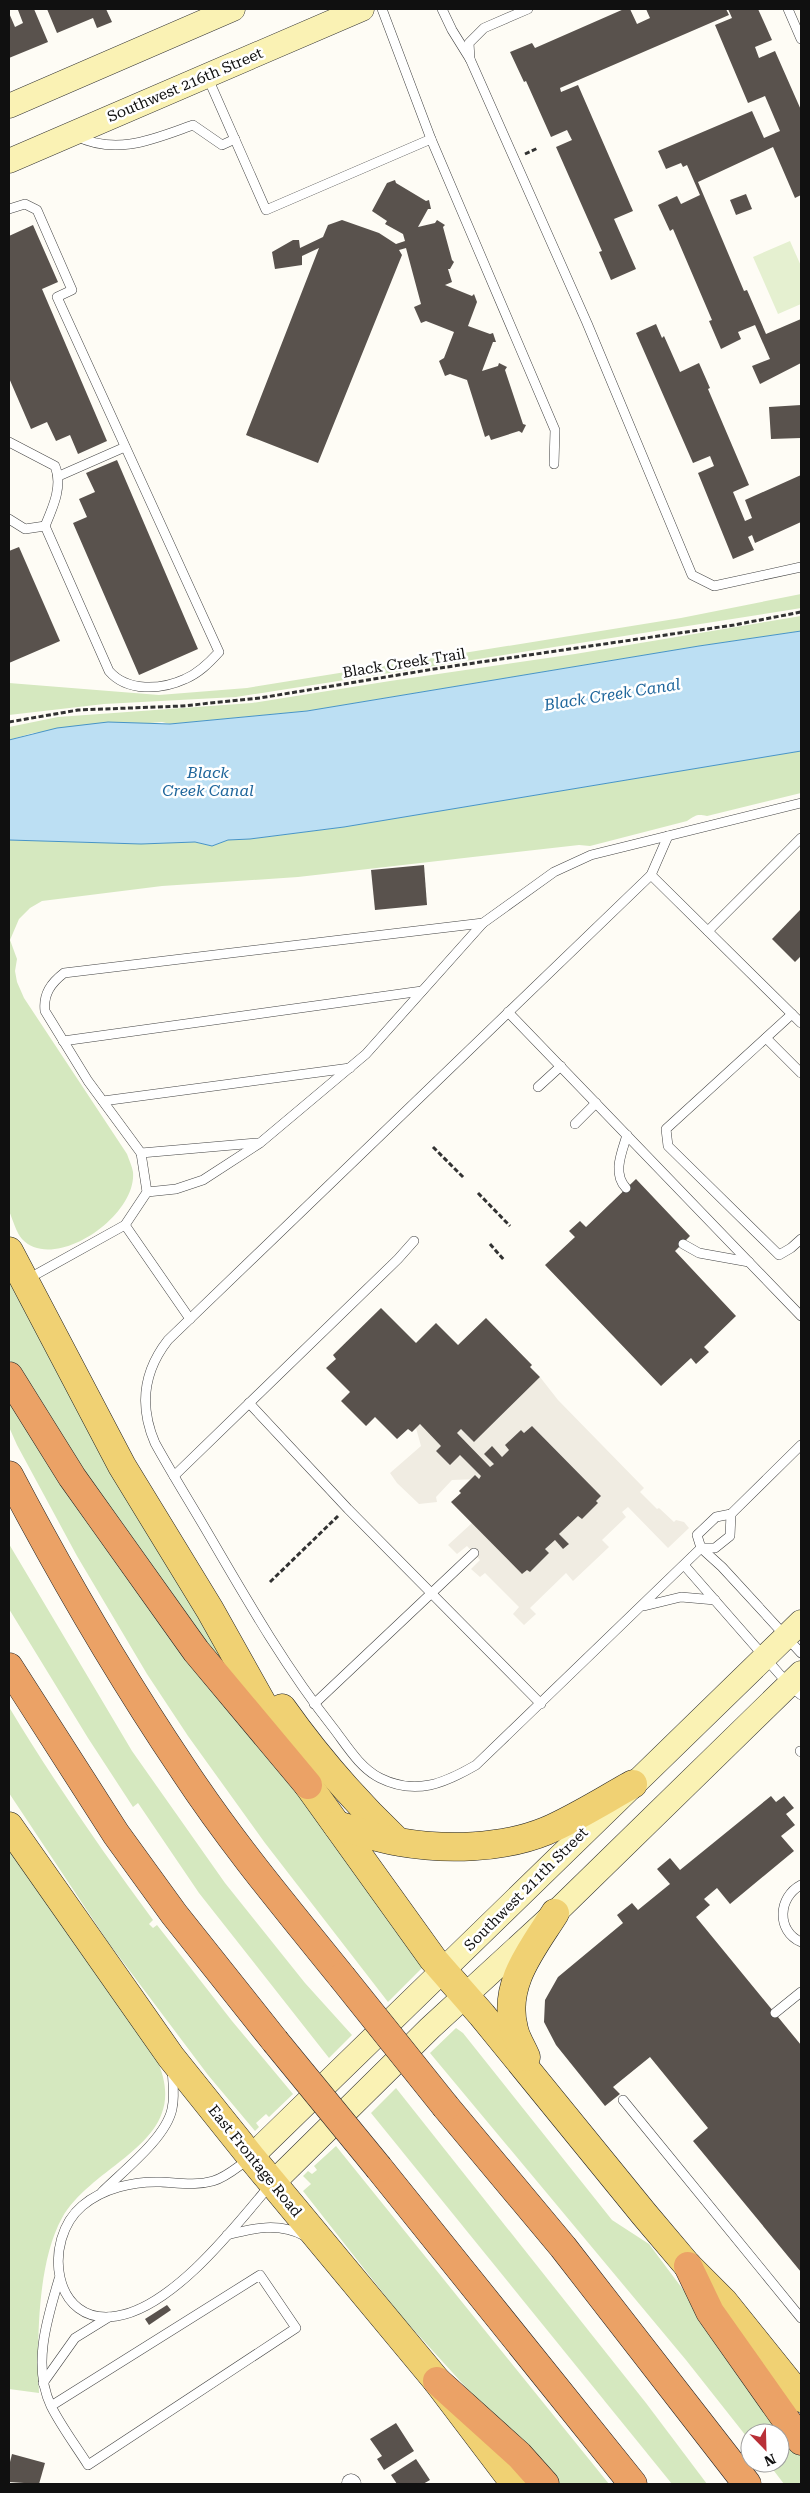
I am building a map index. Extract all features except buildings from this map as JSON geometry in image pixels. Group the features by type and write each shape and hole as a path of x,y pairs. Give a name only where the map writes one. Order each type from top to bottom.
{"highway":[{"path":"9,1376 72,1478 196,1651 308,1785"},
{"path":"9,1475 45,1545 112,1659 183,1770 261,1876 446,2107 569,2255 747,2484"},
{"path":"9,1667 116,1834 174,1914 633,2484"},
{"path":"688,2266 710,2312 801,2441"},
{"path":"437,2381 519,2455 545,2484"}],"main road":[{"path":"9,106 233,9"},
{"name":"Southwest 216th Street","path":"10,159 362,9"},
{"path":"9,1252 122,1466 210,1610 308,1785 442,1970 533,2077 688,2266 724,2302 801,2398"},
{"path":"210,1610 314,1752 359,1804 399,1842"},
{"name":"Southwest 211th Street","path":"251,2157 633,1784 765,1658 796,1637"},
{"path":"272,2183 464,1995 555,1913 797,1684"},
{"path":"337,1825 399,1842 474,1845 508,1841 544,1832 633,1784"},
{"name":"East Frontage Road","path":"9,1826 171,2057 272,2183 437,2381 515,2484"},
{"path":"533,2077 513,2026 512,1993 521,1967 555,1913"}],"lane":[{"path":"382,9 431,139 555,430 554,464"},
{"path":"442,9 452,30 470,59 587,323 692,575 714,586 801,567"},
{"path":"470,59 469,43 484,28 528,9"},
{"path":"788,9 801,39"},
{"path":"207,76 266,210 431,139"},
{"path":"72,134 92,144 136,145 193,125 222,145 234,137"},
{"path":"9,208 25,204 36,210 72,290 57,297 219,652 204,668 185,679 159,687 144,687 115,679 108,671 45,526 57,494 59,476 55,466 9,442"},
{"path":"59,476 126,447"},
{"path":"9,518 25,529 45,526"},
{"path":"147,1192 176,1189 203,1180 260,1143 366,1054 483,924 554,872 591,856 801,803"},
{"path":"668,836 651,875 159,1351 145,1387 145,1409 149,1430 269,1640 314,1704 362,1765 371,1773 396,1784 428,1787 452,1778 476,1764 541,1704 701,1548 715,1548 730,1536 731,1514"},
{"path":"708,931 801,838"},
{"path":"651,875 801,1023"},
{"path":"24,1281 125,1226 147,1192 141,1153 103,1101 45,1011 44,999 55,980 64,973 483,924"},
{"path":"63,1040 422,991"},
{"path":"508,1012 801,1316"},
{"path":"792,1014 666,1129 668,1146 779,1255 801,1239"},
{"path":"766,1038 801,1073"},
{"path":"538,1087 561,1066"},
{"path":"103,1101 350,1068"},
{"path":"575,1124 596,1103"},
{"path":"626,1188 623,1184 618,1165 627,1135"},
{"path":"141,1153 260,1143"},
{"path":"125,1226 190,1319"},
{"path":"174,1476 398,1259 414,1241"},
{"path":"682,1244 699,1253 750,1262"},
{"path":"250,1403 348,1509 541,1704"},
{"path":"796,1637 701,1548 697,1535 716,1517 731,1514 801,1444"},
{"path":"314,1704 474,1553"},
{"path":"684,1565 765,1658 797,1684"},
{"path":"641,1607 680,1597 715,1600"},
{"path":"801,1885 788,1895 782,1915 790,1934 801,1942"},
{"path":"775,2013 801,1992"},
{"path":"109,2317 96,2316 81,2310 68,2298 59,2279 57,2260 66,2230 82,2206 100,2194 158,2136 166,2124 172,2111 174,2095 171,2057"},
{"path":"623,2100 801,2318"},
{"path":"100,2194 141,2182 181,2185 215,2180 228,2175 251,2157"},
{"path":"43,2383 75,2338 109,2317 136,2310 169,2290 189,2274 227,2235 272,2183"},
{"path":"227,2235 251,2229 280,2228 299,2233 326,2248"},
{"path":"51,2406 260,2275 296,2328 88,2465 51,2406 43,2383 44,2331 59,2279"}],"path":[{"name":"Black Creek Trail","path":"9,722 78,710 182,706 252,699 440,668 734,625 801,612"},
{"path":"433,1147 464,1178"},
{"path":"478,1193 510,1226"},
{"path":"490,1244 504,1260"},
{"path":"270,1582 342,1512"}],"green space":[{"path":"790,241 801,266 801,304 778,314 753,257"},
{"path":"801,594 801,608 236,697 104,704 9,715 9,683 159,695 247,688 681,618"},
{"path":"801,616 801,631 307,711 170,724 162,722 33,733 9,740 9,727 58,717 252,703 575,654"},
{"path":"801,751 801,793 707,816 693,817 687,821 590,846 579,845 298,877 162,886 42,901 30,908 19,919 10,940 17,959 15,971 17,982 24,998 127,1154 133,1172 131,1189 122,1206 108,1222 91,1235 72,1245 53,1249 36,1248 20,1236 9,1211 9,840 141,844 195,842 212,846 228,840 344,827"},
{"path":"9,1270 238,1680 194,1634 9,1359"},
{"path":"9,1392 234,1711 373,1894 424,1966 388,2002 265,1843 188,1736 147,1674 77,1556 17,1445 9,1427"},
{"path":"9,1544 132,1751 225,1883 305,1983 352,2035 329,2058 199,1893 138,1803 133,1807 88,1738 9,1609"},
{"path":"9,1707 78,1815 153,1920 149,1924 153,1928 157,1925 232,2021 293,2094 269,2117 266,2114 256,2123 259,2127 255,2131 208,2075 108,1942 9,1793"},
{"path":"9,1849 156,2058 165,2087 163,2110 153,2130 136,2148 77,2198 62,2218 54,2236 43,2280 40,2303 39,2393 9,2389"},
{"path":"456,2028 463,2033 612,2220 649,2244 720,2339 778,2423 740,2423 740,2428 686,2360 430,2053"},
{"path":"396,2088 646,2403 707,2484 672,2484 371,2113"},
{"path":"336,2146 609,2484 554,2484 402,2317 303,2191 311,2184 303,2176 308,2171 312,2174 317,2170 314,2166"},
{"path":"790,2441 801,2457 801,2484 784,2484 776,2473 790,2473"}],"shaded area":[{"path":"540,1377 558,1400 644,1488 640,1492 674,1522 676,1520 684,1522 689,1528 668,1548 628,1507 622,1512 626,1517 602,1540 609,1547 573,1581 566,1573 530,1608 536,1614 524,1625 513,1614 519,1607 485,1573 480,1577 471,1569 480,1560 467,1546 457,1554 448,1545 472,1523 522,1574 527,1570 530,1572 549,1553 545,1549 555,1540 563,1549 568,1545 559,1534 578,1516 582,1519 598,1503 596,1501 601,1496 532,1426 524,1433 521,1430 505,1445 509,1450 502,1457 491,1446 484,1454 494,1464 479,1479 452,1480 436,1497 437,1502 419,1504 397,1483 390,1473 421,1446 416,1428 420,1424 436,1440 450,1426 457,1433 461,1429 474,1442"}],"water":[{"name":"Black Creek Canal","path":"801,631 801,751 344,827 228,840 212,846 195,842 141,844 9,840 9,740 57,728 108,722 170,724 307,711"}]}
